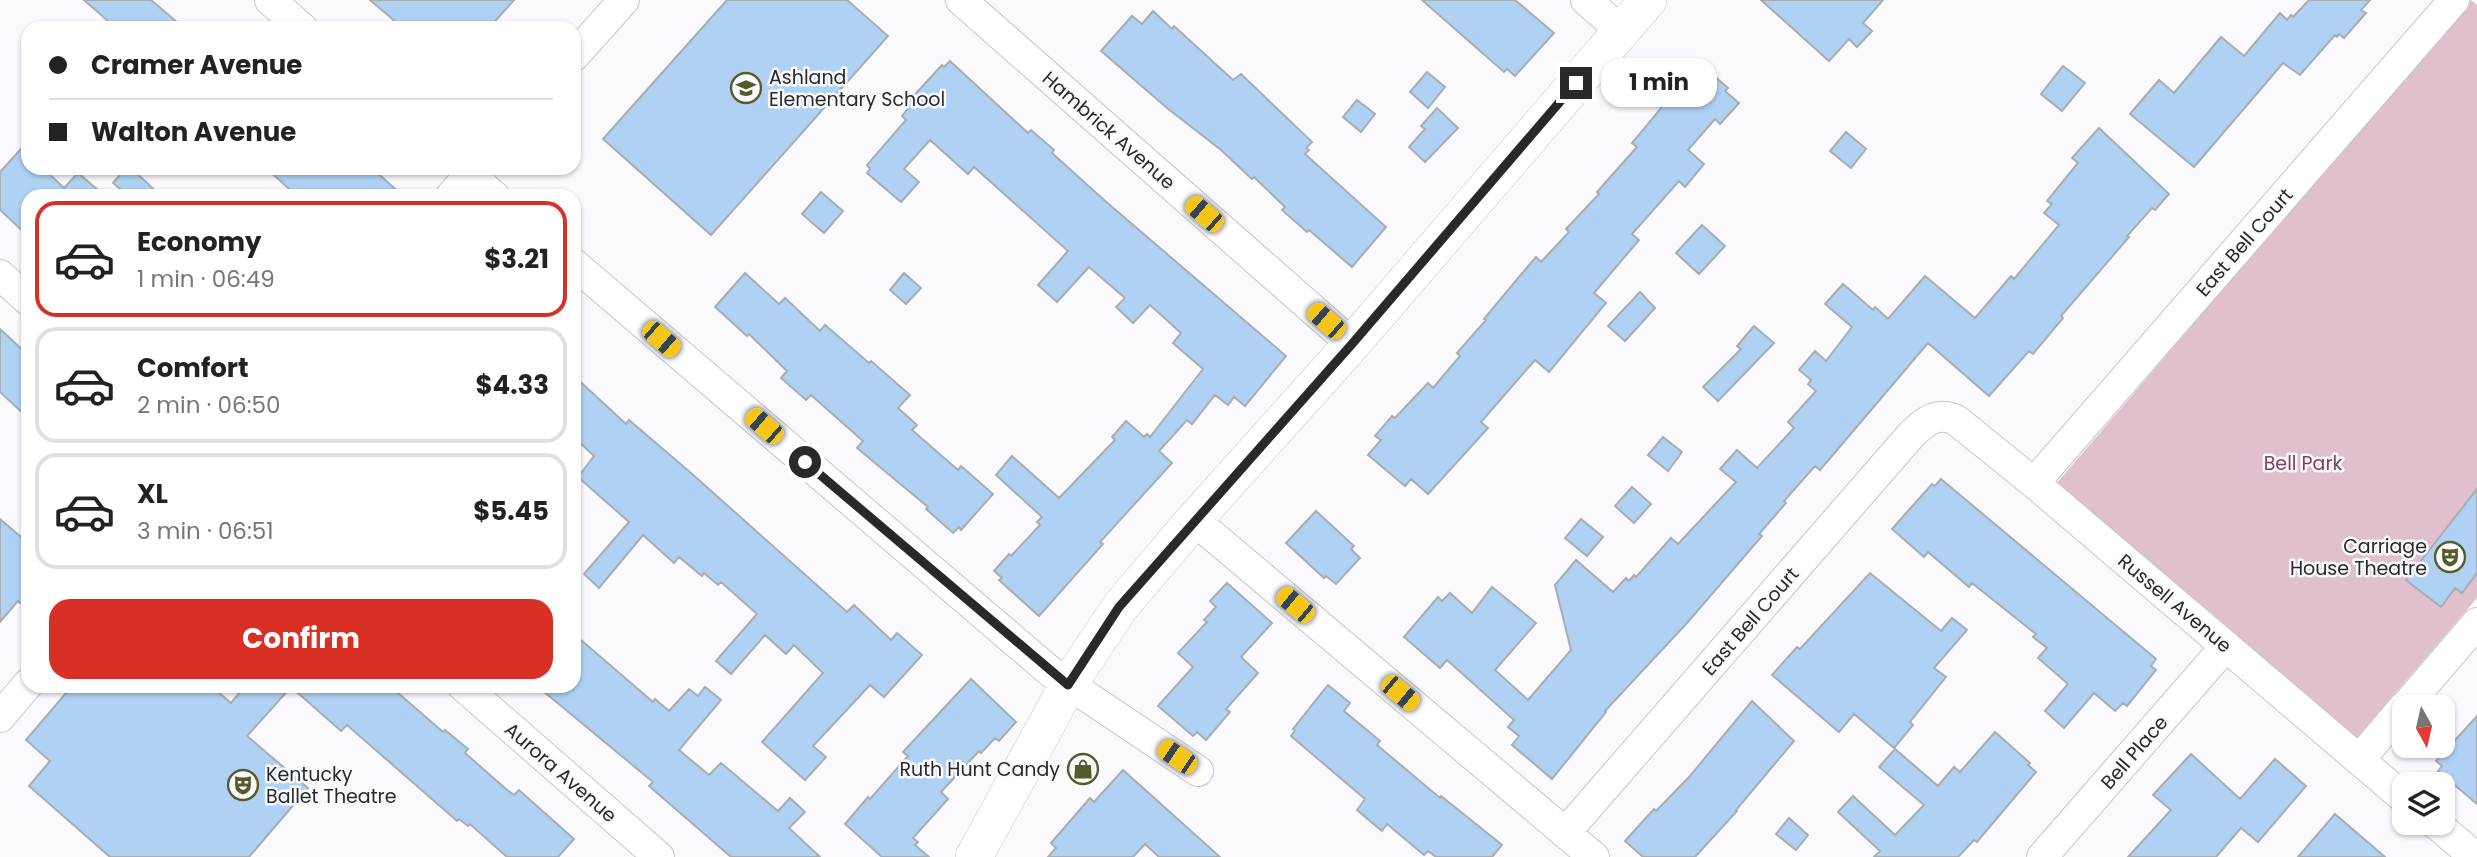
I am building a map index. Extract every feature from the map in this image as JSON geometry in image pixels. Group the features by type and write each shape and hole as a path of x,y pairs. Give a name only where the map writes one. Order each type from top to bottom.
{"street":[{"path":"270,0 294,21"},
{"path":"581,48 624,0"},
{"name":"Hambrick Avenue","path":"961,0 1352,344"},
{"path":"1586,0 1621,31"},
{"path":"974,857 1068,685 1119,607 1352,344 1648,0"},
{"name":"East Bell Court","path":"2034,483 2454,0"},
{"path":"465,177 483,189"},
{"path":"581,270 1068,685 1198,771"},
{"path":"0,275 21,294"},
{"name":"East Bell Court","path":"1565,833 1911,435 1925,422 1940,416"},
{"name":"Russell Avenue","path":"1940,416 1955,419 2034,483 2392,788"},
{"path":"1195,520 1594,857"},
{"path":"2415,695 2477,624"},
{"name":"Bell Place","path":"2042,857 2226,646"},
{"path":"0,717 21,692"},
{"name":"Aurora Avenue","path":"471,693 659,857"},
{"path":"2359,760 2392,722"},
{"path":"2449,835 2475,857"}],"green space":[{"name":"Bell Park","path":"2471,0 2477,5 2477,598 2356,739 2056,484"}],"building":[{"path":"84,0 151,0 176,21 108,21"},
{"path":"370,0 514,0 495,21 395,21"},
{"name":"Ashland Elementary School","path":"727,0 847,0 888,36 711,235 603,139"},
{"path":"1422,0 1515,0 1554,33 1515,76 1507,69 1504,72"},
{"path":"1761,0 1883,0 1863,23 1872,31 1857,47 1849,39 1829,61"},
{"path":"2309,0 2370,0 2361,10 2366,13 2344,38 2339,34 2337,37 2335,35 2300,75 2283,63 2194,167 2130,114 2159,80 2174,93 2221,37 2244,56 2280,13 2287,20"},
{"path":"1153,11 1172,29 1174,26 1233,80 1241,74 1312,142 1306,148 1309,150 1305,154 1386,227 1352,267 1282,210 1285,207 1254,177 1252,179 1101,51 1132,16 1142,24"},
{"path":"950,61 1028,133 1031,130 1054,150 1052,153 1104,200 1286,356 1245,406 1234,397 1228,405 1215,395 1192,424 1187,420 1159,451 1172,463 1100,542 1103,544 1039,616 999,580 1002,578 994,571 1040,525 1037,522 1042,517 996,475 1012,456 1059,498 1115,440 1112,437 1126,421 1144,437 1147,434 1150,437 1203,369 1173,343 1181,333 1150,305 1133,323 1116,307 1125,298 1089,267 1057,302 1038,285 1068,251 974,167 968,174 930,140 904,169 919,182 901,202 867,173 870,169 867,165 906,120 902,116 910,106 907,103 942,65 944,67"},
{"path":"1696,66 1709,78 1712,74 1728,88 1725,91 1739,103 1720,124 1715,119 1688,150 1704,164 1685,187 1679,181 1632,234 1639,240 1594,293 1606,303 1549,372 1535,360 1481,422 1488,428 1428,494 1411,479 1405,486 1368,455 1381,440 1375,436 1392,416 1395,418 1428,383 1433,388 1460,356 1457,353 1536,257 1541,262 1569,232 1566,229 1637,147 1632,143"},
{"path":"2063,66 2085,83 2062,111 2041,94"},
{"path":"1427,72 1445,87 1428,108 1410,92"},
{"path":"1357,100 1375,114 1361,132 1343,117"},
{"path":"1437,108 1458,128 1425,162 1409,147 1425,129 1421,126"},
{"path":"2099,128 2169,194 2155,210 2152,208 2127,236 2129,237 2061,316 2063,318 2033,354 2029,351 1989,396 1928,343 1820,470 1815,466 1784,501 1786,503 1759,534 1762,536 1687,623 1605,711 1552,779 1512,745 1519,736 1508,727 1514,720 1447,660 1440,668 1404,637 1438,597 1442,601 1450,593 1472,613 1492,587 1536,623 1495,670 1528,700 1571,650 1555,585 1576,560 1613,592 1626,578 1629,581 1634,575 1636,577 1671,538 1678,544 1736,482 1720,469 1737,450 1757,468 1794,428 1788,422 1816,391 1808,384 1811,380 1799,370 1815,351 1826,361 1852,327 1825,304 1843,284 1873,310 1875,307 1888,319 1925,276 1975,318 2011,276 2014,279 2059,225 2044,213 2052,204 2047,201 2078,163 2072,158"},
{"path":"1846,132 1866,149 1851,168 1830,151"},
{"path":"21,149 21,175 50,175 64,188 76,175 80,175 97,189 21,189 21,230 0,210 0,172"},
{"path":"120,175 138,175 154,189 120,189 113,183"},
{"path":"274,175 380,175 395,189 289,189"},
{"path":"821,192 843,211 824,233 802,214"},
{"path":"1702,225 1725,246 1699,274 1676,253"},
{"path":"745,273 779,304 785,298 820,331 825,325 910,395 898,408 917,425 912,430 958,470 961,466 993,494 961,530 959,527 953,533 926,509 928,507 857,448 863,441 811,395 806,400 781,378 787,371 749,334 747,336 715,307"},
{"path":"904,273 921,288 906,304 890,290"},
{"path":"1640,292 1655,308 1625,341 1608,326"},
{"path":"1754,326 1774,343 1718,401 1703,387 1741,349 1737,346"},
{"path":"0,329 21,348 21,412 0,392"},
{"path":"581,382 626,424 629,420 691,473 847,612 854,605 891,640 897,633 922,655 884,697 870,685 813,746 826,757 805,780 762,742 823,673 794,645 786,654 765,635 731,674 716,661 757,614 721,582 718,585 704,573 702,576 679,557 674,563 643,535 599,588 584,574 629,522 581,480 581,473 594,456 581,444"},
{"path":"1663,437 1682,452 1668,471 1648,455"},
{"path":"1941,479 2156,659 2151,666 2156,670 2127,706 2123,703 2115,711 2094,693 2064,728 2045,711 2068,684 2038,658 2047,648 2033,637 2036,634 1972,583 1969,587 1928,552 1924,557 1892,529 1932,484 1935,486"},
{"path":"1632,487 1651,504 1634,523 1615,506"},
{"name":"Carriage House Theatre","path":"2477,489 2477,573 2462,593 2455,588 2441,607 2406,580"},
{"path":"1316,511 1354,546 1351,549 1360,558 1336,584 1326,576 1324,578 1286,543"},
{"path":"0,519 21,537 21,604 18,601 0,622"},
{"path":"1581,519 1603,537 1587,556 1565,538"},
{"path":"1870,573 1941,631 1952,618 1967,630 1934,668 1946,677 1910,722 1913,725 1894,748 1854,714 1839,732 1772,675 1797,647 1800,649"},
{"path":"1227,583 1272,623 1241,657 1258,673 1226,709 1230,712 1206,740 1197,732 1193,736 1158,706 1193,667 1178,653 1207,622 1204,620 1216,607 1210,601"},
{"path":"581,640 653,702 655,699 669,711 689,689 698,696 705,687 721,700 679,750 709,775 721,763 778,811 790,798 805,812 789,828 820,857 731,857 649,786 653,782 545,693 581,693"},
{"path":"971,679 1016,722 999,741 995,738 981,753 979,751 941,792 948,799 913,838 918,842 915,845 929,857 882,857 845,824 908,756 903,752"},
{"path":"1328,685 1350,703 1344,711 1380,741 1377,745 1502,845 1492,857 1436,857 1428,851 1424,855 1387,824 1382,831 1357,810 1365,799 1291,736 1295,730 1293,729"},
{"path":"66,693 219,693 231,703 239,693 286,693 247,736 308,788 249,857 110,857 29,786 50,761 26,740"},
{"path":"298,693 398,693 443,732 445,730 468,749 465,753 506,789 514,795 519,790 574,839 558,857 507,857 470,824 468,826 459,819 457,821 347,725 341,731"},
{"path":"1752,701 1794,741 1695,857 1643,857 1625,841 1654,809 1656,811 1690,776"},
{"path":"2477,716 2477,804 2455,785 2455,772 2438,771 2442,766 2436,761 2439,758 2455,758 2455,740"},
{"path":"1995,732 2030,763 2028,765 2036,772 1977,842 1974,840 1958,857 1874,857 1880,851 1838,812 1853,796 1895,835 1924,805 1879,767 1895,749 1938,786 1954,767 1960,772"},
{"path":"2191,754 2240,799 2275,759 2306,786 2258,842 2241,828 2216,857 2128,857 2171,810 2153,795"},
{"path":"1123,770 1220,857 1159,857 1145,844 1133,857 1048,857 1056,848 1051,843 1090,798 1094,802"},
{"path":"2335,814 2385,857 2298,857"},
{"path":"1789,818 1808,835 1796,850 1776,834"}],"place":[{"name":"Ashland Elementary School","path":"746,88"},
{"name":"Carriage House Theatre","path":"2450,557"},
{"name":"Ruth Hunt Candy","path":"1083,769"},
{"name":"Kentucky Ballet Theatre","path":"243,785"}],"route":[{"path":"805,462 1068,685 1119,607 1352,344 1576,83"}]}
